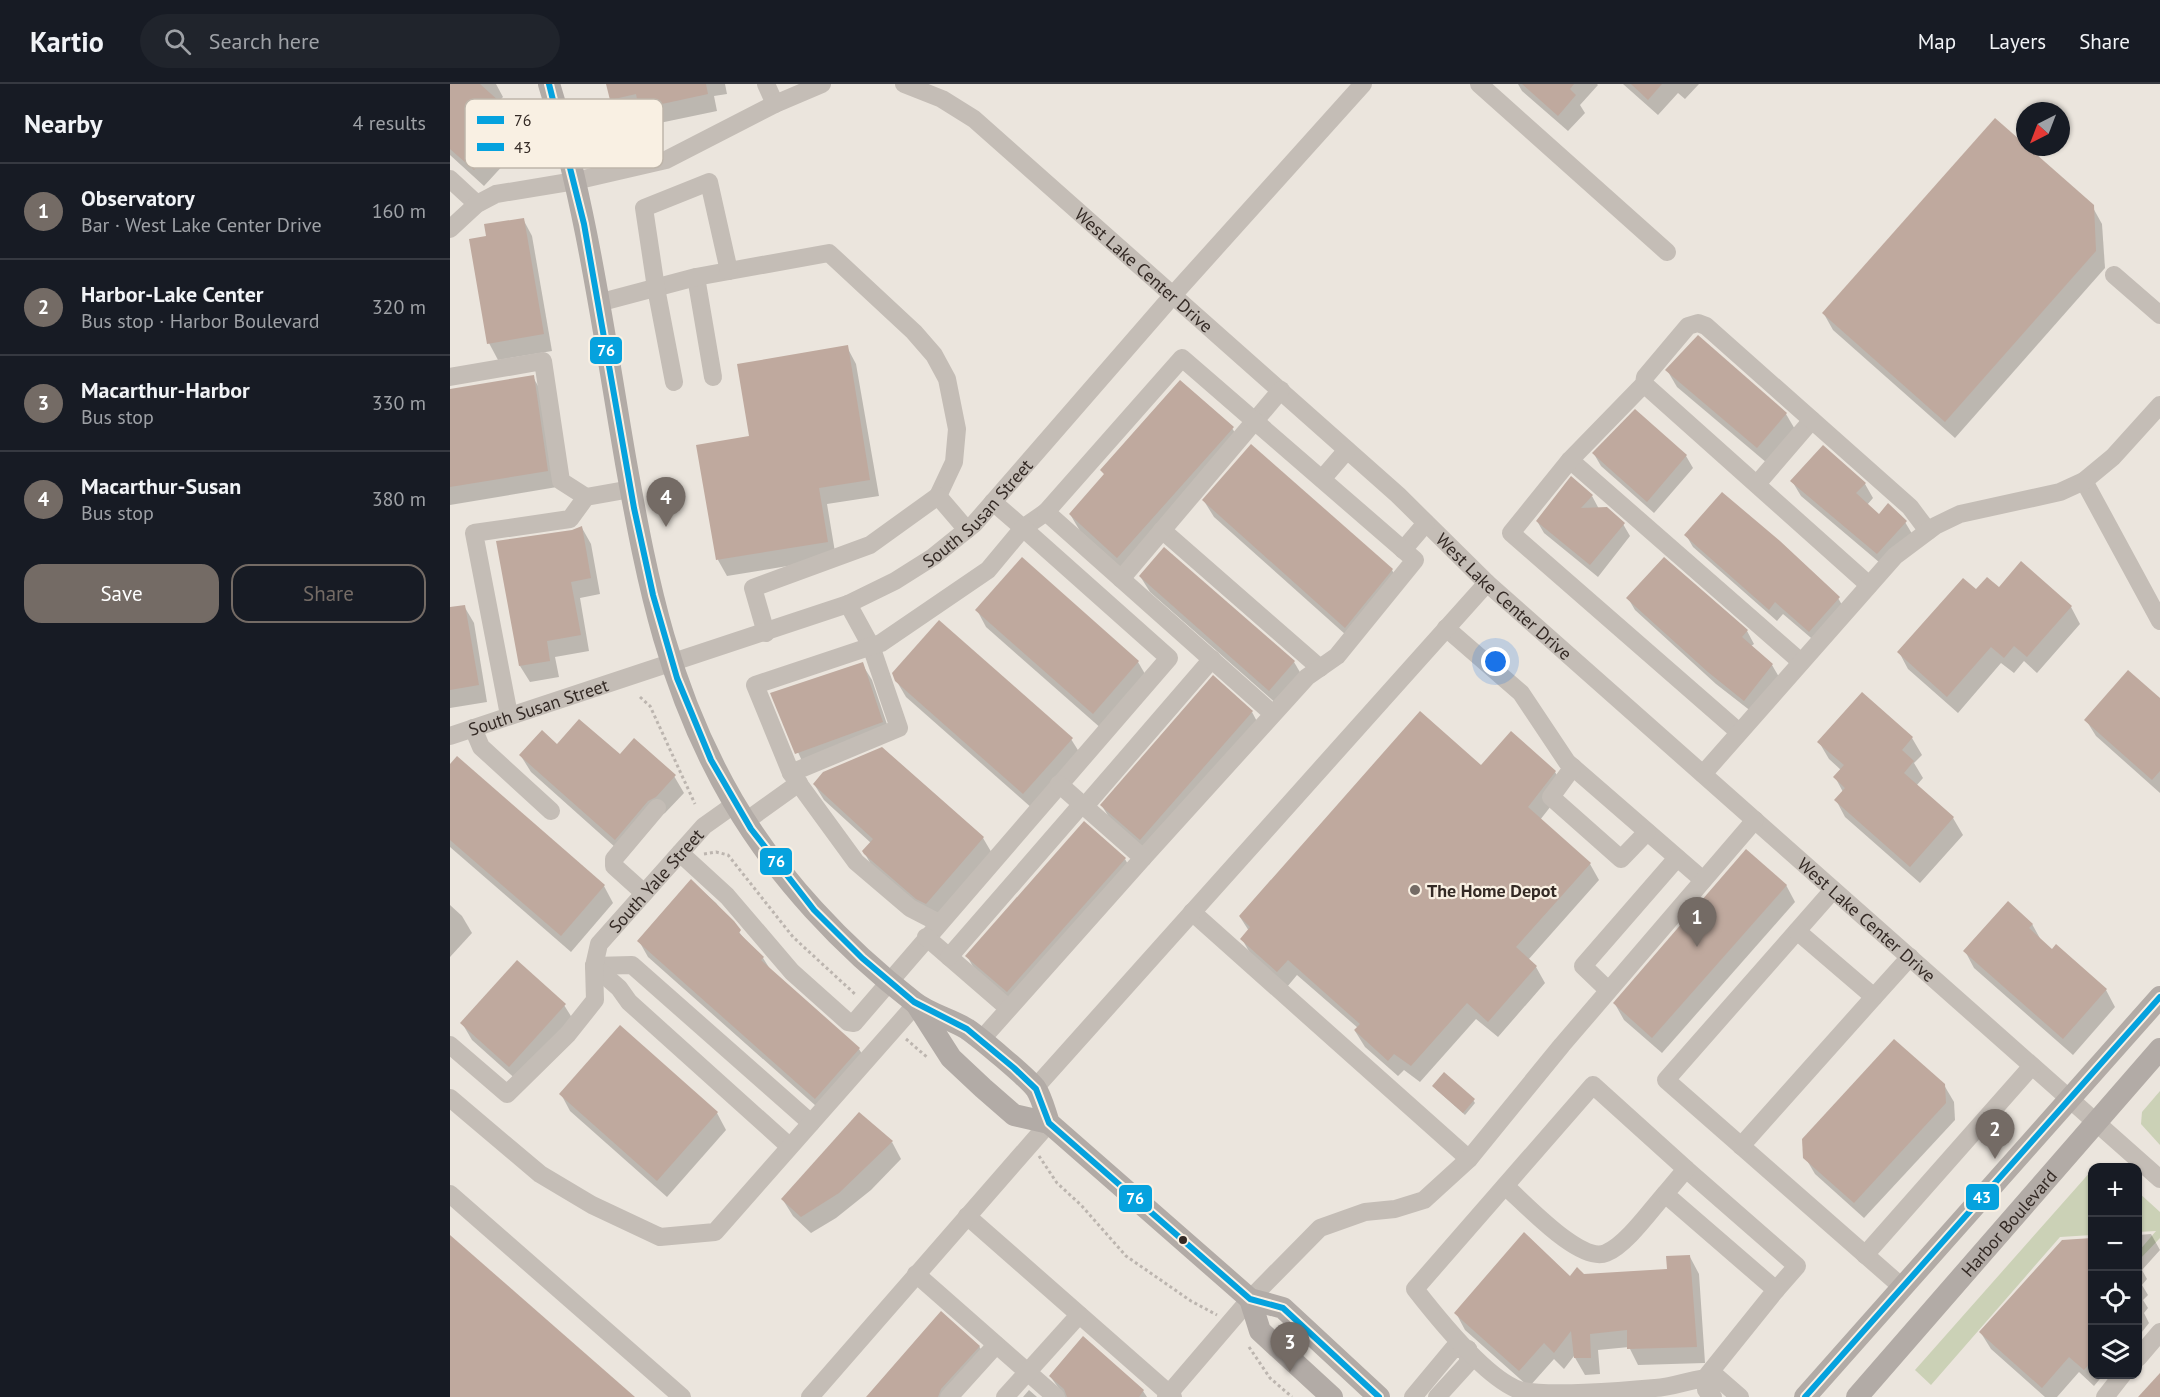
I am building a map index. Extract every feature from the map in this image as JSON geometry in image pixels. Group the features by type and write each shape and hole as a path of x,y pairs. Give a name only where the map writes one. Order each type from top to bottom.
{"main road":[{"path":"549,84 553,99"},
{"path":"572,168 644,562 669,662 695,728 740,812 796,890 832,928 889,981 916,1004 967,1029 981,1040 1035,1088 1049,1122 1250,1299 1283,1308 1379,1397"},
{"name":"Harbor Boulevard","path":"1804,1397 2071,1100 2160,997"},
{"path":"916,1004 951,1058 983,1088 1014,1115 1049,1122"},
{"name":"Harbor Boulevard","path":"1862,1395 2160,1049"},
{"path":"1250,1299 1260,1331 1332,1397"}],"street":[{"path":"766,84 775,104"},
{"path":"663,161 775,104 822,84"},
{"name":"West Lake Center Drive","path":"904,84 942,99 974,119 1281,390 1426,523 1487,583 2160,1179"},
{"name":"South Susan Street","path":"450,736 848,604 895,581 933,558 967,530 993,502 1174,294 1363,84"},
{"path":"1479,84 1667,252"},
{"path":"450,229 477,204 513,190 575,181 631,168"},
{"path":"450,179 477,204"},
{"path":"674,381 656,288 644,208 709,182 729,271"},
{"path":"598,303 696,277 829,253 914,332 934,355 947,380 957,429 954,462 938,496 870,545 753,588 766,633"},
{"path":"2114,275 2160,315"},
{"path":"696,277 713,377"},
{"path":"1739,732 1511,533 1570,460 1644,384 1645,377 1688,326 1698,323 1706,326 1910,507 1928,531"},
{"path":"939,923 910,908 856,862 795,778 756,685 881,643 988,570 1023,528 1046,512 1182,358 1415,561 1337,656 1307,677 981,1040"},
{"path":"450,376 543,361 561,481 586,497 631,489"},
{"path":"1644,384 1869,585"},
{"path":"1121,579 1253,420 1281,390"},
{"path":"1703,774 1895,556 1928,531 1960,514 1991,505 2060,492 2084,481 2113,458 2160,405"},
{"path":"1756,484 1812,420"},
{"path":"1322,479 1347,450"},
{"path":"1570,460 1801,662"},
{"path":"2084,481 2160,621"},
{"path":"938,496 967,530"},
{"path":"509,715 474,533 570,519 586,497"},
{"path":"680,853 728,896 792,972 848,1022 854,1023 1169,658 993,502"},
{"path":"1046,512 1274,714"},
{"path":"1403,550 1426,523"},
{"path":"1162,530 1320,668"},
{"path":"1035,1088 1487,583"},
{"path":"848,604 871,646"},
{"path":"1446,628 1521,693 1573,767 1703,880"},
{"name":"South Yale Street","path":"594,966 599,944 704,826 740,812 795,778 900,728 871,646"},
{"path":"949,957 1212,659"},
{"path":"473,728 481,747 551,811"},
{"path":"1573,767 1551,797 1621,859 1647,832"},
{"path":"1059,784 1143,858"},
{"path":"644,892 614,866 614,859 657,808"},
{"path":"967,1216 1169,1396 1227,1324 1301,1244 1320,1228 1365,1212 1395,1209 1424,1200 1469,1159 1608,990 1755,820"},
{"path":"1608,990 1583,966 1677,858"},
{"path":"1833,890 1666,1080 1902,1287"},
{"path":"1192,912 1469,1159"},
{"path":"1797,931 1874,997"},
{"path":"926,937 1008,1008"},
{"path":"1742,1146 1910,957"},
{"path":"594,966 632,965 811,1123"},
{"path":"450,1045 507,1094 568,1034 595,1000 594,966"},
{"path":"594,966 619,988 629,1002 789,1146"},
{"path":"450,1098 540,1174 592,1205 660,1237 715,1232 916,1004"},
{"path":"1865,1255 2032,1066"},
{"path":"1713,1397 1706,1390 1706,1377 1797,1266 1593,1085 1415,1289 1450,1334 1513,1387 1533,1393 1657,1388 1706,1377 1717,1377 1740,1397"},
{"path":"810,1397 1049,1122"},
{"path":"1504,1186 1568,1242 1587,1253 1604,1255 1619,1245 1686,1169"},
{"path":"450,1194 682,1397"},
{"path":"1665,1194 1776,1290"},
{"path":"915,1274 1056,1397"},
{"path":"1005,1397 1079,1315"},
{"path":"2142,1353 2160,1332"},
{"path":"949,1397 996,1345"},
{"path":"1413,1397 1454,1349 1468,1349"},
{"path":"1437,1397 1468,1363 1468,1349"},
{"path":"2105,1397 2119,1379"}],"path":[{"path":"640,697 650,706 695,804"},
{"path":"1038,1155 1057,1183 1082,1205 1126,1256 1191,1301 1212,1311 1245,1340 1257,1363 1270,1378 1293,1397"}],"green space":[{"path":"2160,1091 2160,1145 2141,1124 2142,1112"},
{"path":"2088,1175 2088,1235 2060,1237 1931,1385 1915,1370"},
{"path":"2142,1196 2160,1212 2160,1238 2142,1257 2142,1247 2156,1231 2142,1232"}],"building":[{"path":"450,84 480,84 497,99 465,99 465,162 450,149"},
{"path":"606,84 706,84 708,94 663,104 663,99 637,99 636,94 610,99"},
{"path":"1522,84 1574,84 1570,89 1576,95 1558,116"},
{"path":"1631,84 1662,84 1648,100"},
{"path":"1995,118 2016,136 2016,156 2038,156 2094,205 2096,251 1945,422 1822,313"},
{"path":"524,218 544,334 487,344 469,239 486,236 484,224"},
{"path":"1698,335 1787,413 1757,448 1665,370"},
{"path":"848,345 870,480 819,488 828,542 716,560 696,445 749,436 737,364"},
{"path":"534,375 548,471 450,487 450,389"},
{"path":"1180,380 1234,427 1117,558 1069,514 1104,474 1100,470"},
{"path":"1635,409 1687,455 1647,502 1592,453"},
{"path":"1251,444 1393,569 1345,628 1202,500"},
{"path":"1823,445 1866,483 1856,493 1879,514 1888,503 1907,521 1877,554 1790,481"},
{"path":"1571,476 1593,495 1581,508 1607,507 1625,523 1590,565 1536,521"},
{"path":"1722,492 1780,541 1840,597 1809,632 1775,602 1769,610 1684,535"},
{"path":"582,526 591,578 571,582 581,635 547,641 550,661 519,666 496,541 572,530"},
{"path":"1164,547 1295,661 1269,691 1139,576"},
{"path":"1022,557 1139,661 1093,714 975,610"},
{"path":"1664,557 1748,630 1742,637 1773,664 1744,701 1708,672 1626,598"},
{"path":"2021,561 2072,606 2027,657 2014,646 2004,658 1991,647 1947,697 1897,652 1963,578 1976,589 1987,577 1999,587"},
{"path":"465,605 479,685 450,690 450,607"},
{"path":"939,620 1073,738 1023,794 895,681 892,673"},
{"path":"863,662 883,722 795,754 770,693"},
{"path":"2128,670 2160,698 2160,771 2152,780 2084,720"},
{"path":"1213,675 1253,711 1140,840 1100,805"},
{"path":"1862,692 1913,737 1902,750 1914,761 1904,773 1954,817 1910,867 1834,800 1845,788 1833,777 1844,765 1817,742"},
{"name":"The Home Depot","path":"1420,711 1481,765 1511,731 1556,771 1528,807 1591,863 1516,947 1537,966 1488,1022 1467,1003 1411,1066 1394,1054 1388,1061 1354,1030 1360,1024 1288,960 1277,972 1240,939 1250,927 1239,916"},
{"path":"579,719 620,754 634,738 676,775 656,797 648,801 615,840 519,755 542,730 557,744"},
{"path":"882,747 984,837 926,904 916,899 864,854 862,851 873,839 813,784 823,772"},
{"path":"457,756 605,885 561,936 450,840 450,764"},
{"path":"1084,821 1126,858 1007,992 965,956"},
{"path":"1746,849 1787,885 1652,1038 1613,1003"},
{"path":"691,879 734,921 741,930 739,933 764,957 761,960 860,1048 815,1099 637,941"},
{"path":"2008,901 2033,924 2029,928 2052,949 2056,944 2107,989 2063,1039 1963,951"},
{"path":"517,960 566,1004 509,1067 460,1023"},
{"path":"620,1025 718,1112 657,1181 559,1094"},
{"path":"1894,1039 1945,1084 1946,1103 1854,1203 1803,1158 1802,1139"},
{"path":"1444,1072 1475,1099 1463,1113 1432,1086"},
{"path":"859,1112 893,1141 839,1193 801,1217 781,1199"},
{"path":"1524,1232 1570,1276 1577,1267 1584,1274 1667,1269 1666,1256 1690,1255 1697,1347 1627,1349 1627,1330 1590,1334 1591,1358 1574,1358 1571,1331 1554,1353 1544,1343 1519,1371 1454,1313"},
{"path":"450,1235 635,1397 450,1397"},
{"path":"2088,1238 2088,1366 2084,1370 2069,1357 2042,1388 1979,1332 2062,1240"},
{"path":"941,1311 980,1346 941,1389 938,1397 866,1397"},
{"path":"1083,1336 1144,1390 1139,1397 1067,1397 1064,1389 1049,1376"},
{"path":"2160,1373 2160,1397 2138,1397"}],"transit line":[{"name":"76","path":"549,84 553,99"},
{"name":"76","path":"570,168 584,224 634,508 653,595 677,678 711,760 751,829 814,910 862,958 914,1002 967,1029 1014,1068 1036,1089 1049,1123 1250,1299 1283,1308 1379,1397"},
{"name":"43","path":"1805,1397 2160,997"}],"place":[{"name":"Macarthur-Susan","path":"666,527"},
{"name":"The Home Depot","path":"1415,890"},
{"name":"Observatory","path":"1697,947"},
{"name":"Harbor-Lake Center","path":"1995,1159"},
{"name":"Macarthur-Harbor","path":"1290,1372"}]}
